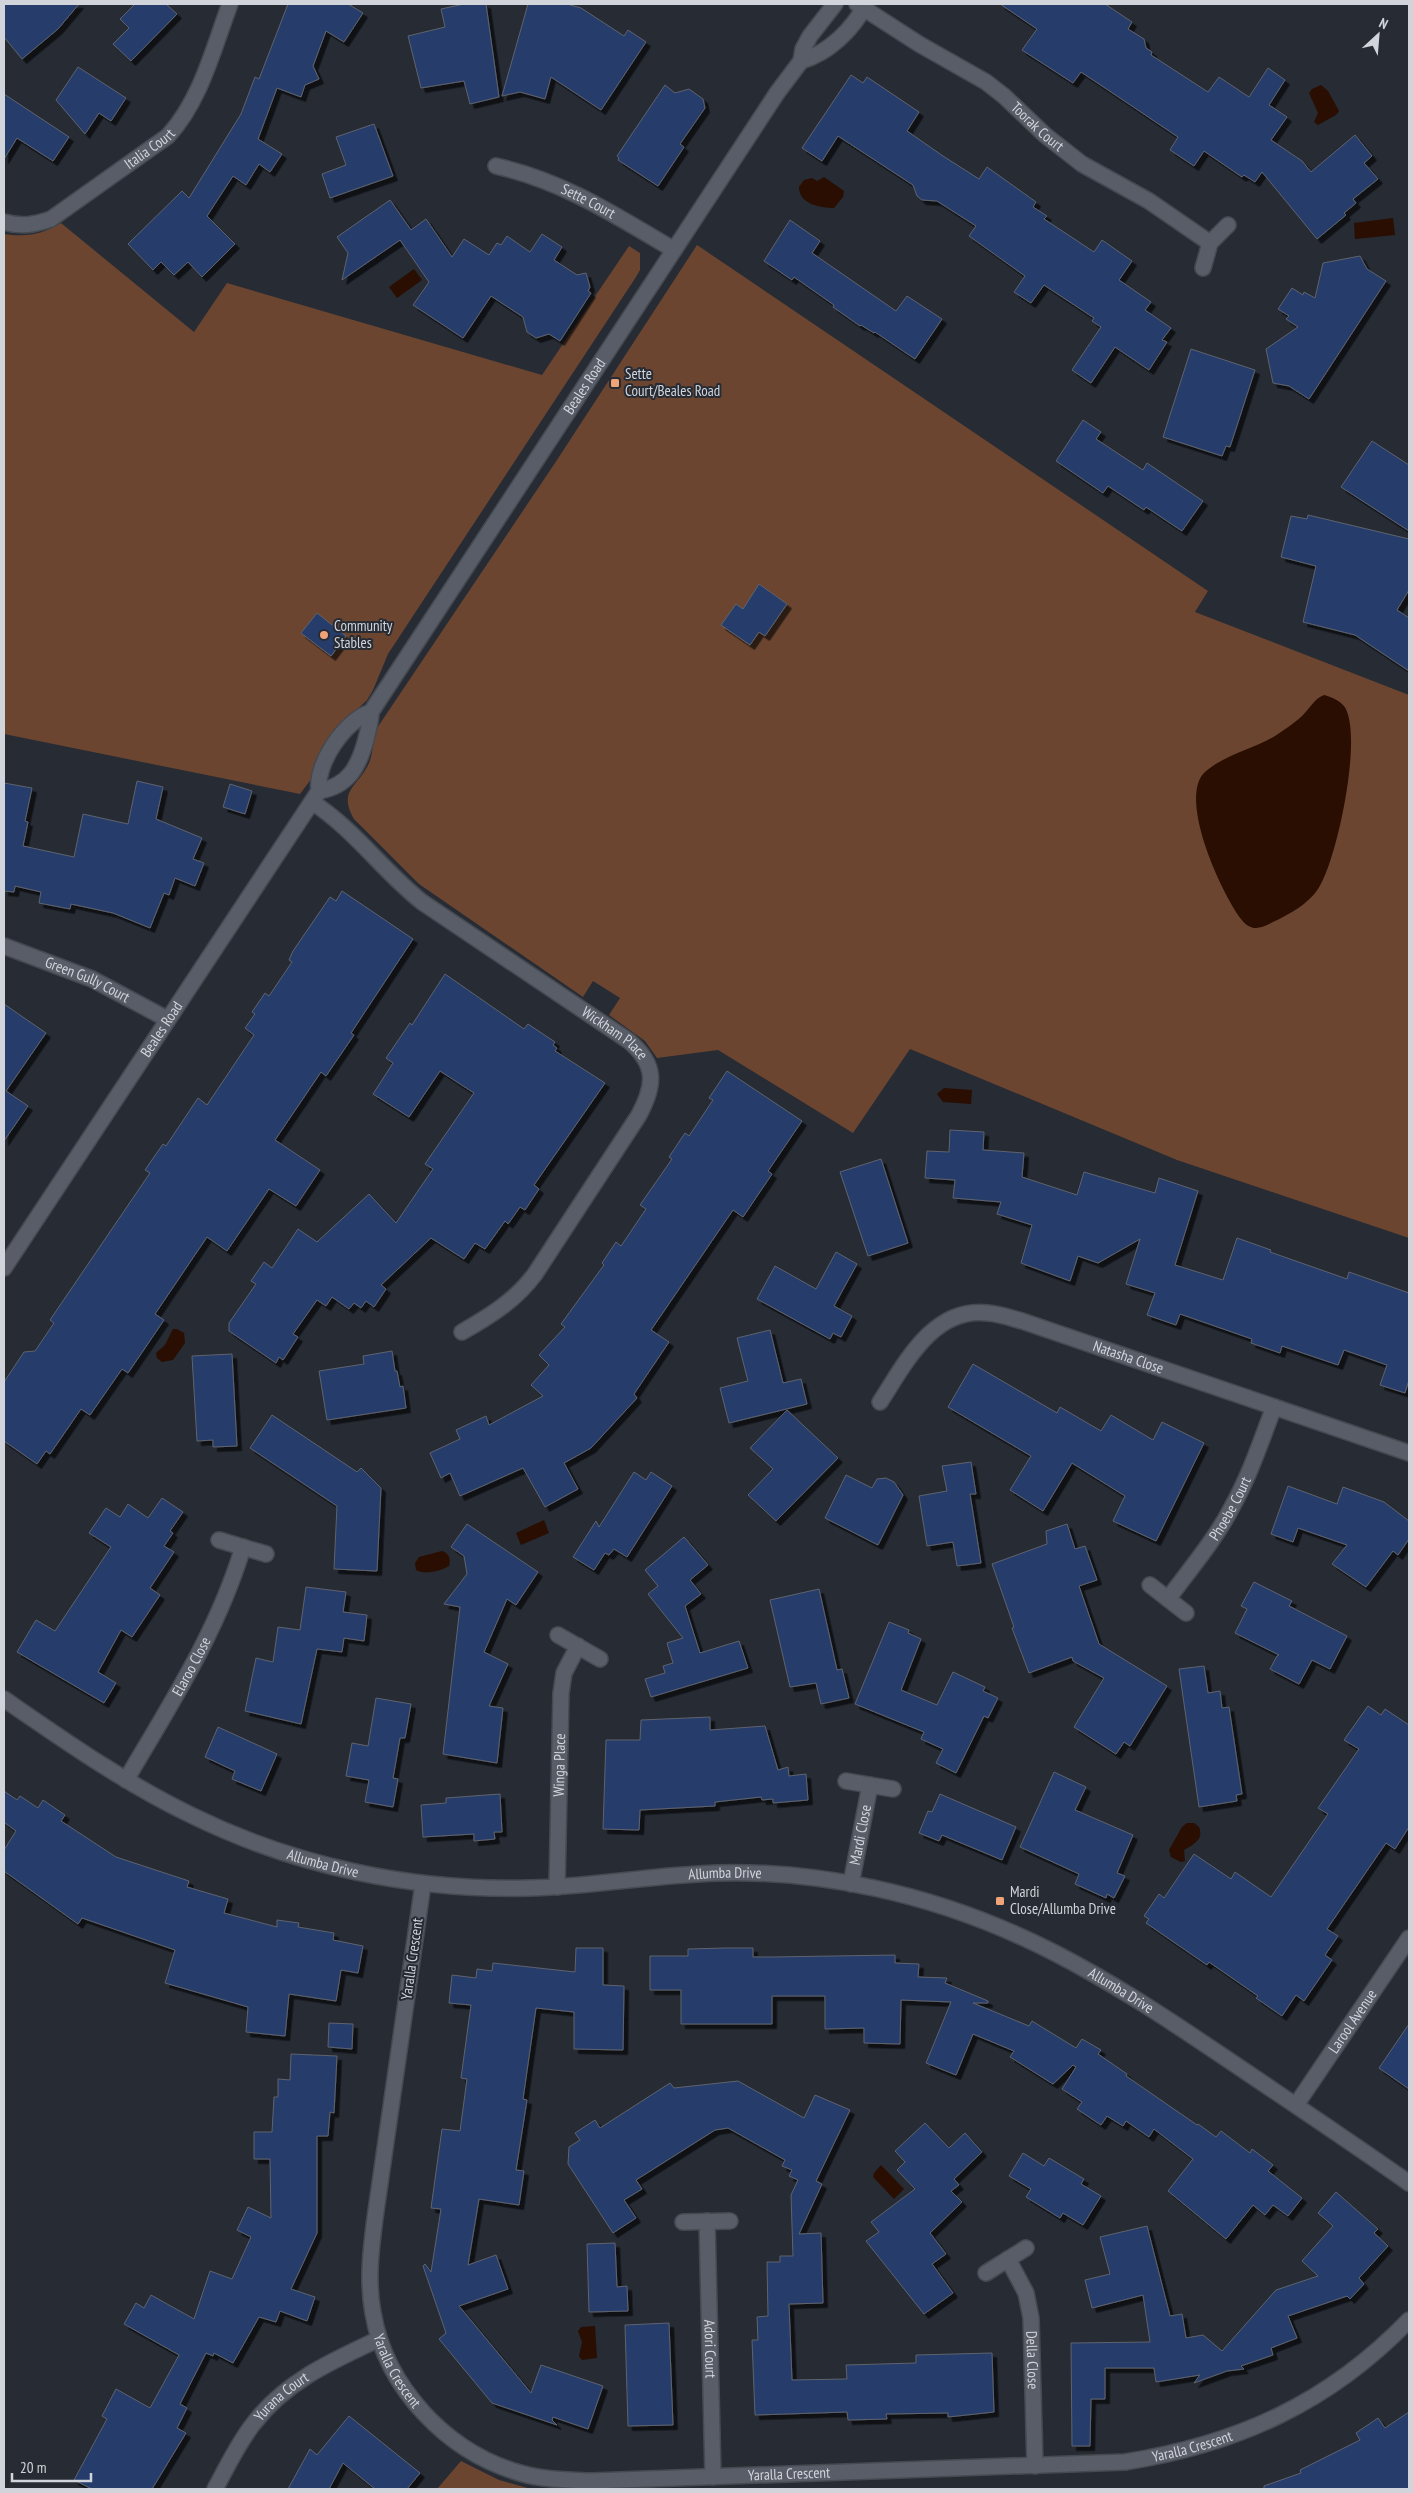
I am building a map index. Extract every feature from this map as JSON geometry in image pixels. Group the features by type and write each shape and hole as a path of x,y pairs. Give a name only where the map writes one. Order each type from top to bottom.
{"street":[{"name":"Italia Court","path":"4,222 20,226 37,224 51,219 168,136 180,124 194,99 230,4"},
{"name":"Beales Road","path":"316,797 334,787 354,772 363,754 371,712 772,101 801,61 803,49 810,36 835,4"},
{"path":"801,61 824,52 850,28 862,5"},
{"name":"Toorak Court","path":"862,5 920,44 986,82 1004,96 1044,135 1076,160 1149,201 1210,243"},
{"name":"Sette Court","path":"496,166 524,172 573,192 674,250"},
{"path":"1203,268 1210,243 1228,225"},
{"name":"Beales Road","path":"4,1268 167,1019 316,797 321,775 338,737 355,720 371,712"},
{"name":"Wickham Place","path":"316,797 395,879 422,902 629,1041 644,1056 649,1066 651,1078 650,1092 639,1115 535,1274 505,1306 462,1332"},
{"name":"Green Gully Court","path":"4,946 92,979 167,1019"},
{"name":"Natasha Close","path":"880,1402 915,1350 942,1323 957,1316 987,1313 1022,1321 1409,1453"},
{"name":"Phoebe Court","path":"1168,1599 1205,1550 1232,1508 1255,1458 1274,1407"},
{"path":"219,1540 266,1554"},
{"name":"Elaroo Close","path":"126,1780 216,1620 231,1586 243,1547"},
{"path":"1150,1585 1186,1613"},
{"path":"558,1635 600,1658"},
{"name":"Winga Place","path":"558,1887 561,1693 564,1673 578,1646"},
{"name":"Allumba Drive","path":"4,1699 126,1780 193,1816 257,1843 329,1866 422,1884 490,1888 558,1887 702,1874 790,1876 851,1884 901,1894 964,1913 995,1924 1048,1948 1136,1998 1409,2183"},
{"path":"846,1781 894,1789"},
{"name":"Mardi Close","path":"851,1884 870,1785"},
{"name":"Yaralla Crescent","path":"422,1884 372,2240 371,2297 379,2339 399,2380 423,2412 454,2440 484,2459 537,2477 571,2480 1100,2464 1150,2458 1197,2447 1249,2430 1277,2418 1327,2390 1378,2350 1409,2320"},
{"name":"Larool Avenue","path":"1296,2105 1409,1938"},
{"name":"Adori Court","path":"707,2221 714,2477"},
{"path":"683,2222 730,2221"},
{"path":"986,2273 1026,2248"},
{"name":"Della Close","path":"1008,2259 1026,2293 1031,2318 1035,2466"},
{"name":"Yurana Court","path":"215,2489 254,2423 279,2396 320,2367 379,2339"}],"shaded area":[{"path":"1321,85 1328,91 1339,111 1336,115 1318,125 1314,122 1318,113 1309,93 1312,89"},
{"path":"824,177 844,191 843,197 834,208 811,204 800,193 799,187 804,180 812,178 817,181"},
{"path":"1393,218 1395,235 1355,239 1354,223"},
{"path":"61,223 194,332 227,283 542,375 629,246 640,253 640,270 636,277 388,654 367,700 333,733 315,774 300,794 4,734 4,234 33,234"},
{"path":"697,245 1208,591 1195,612 1409,695 1409,1238 1177,1160 910,1049 853,1133 718,1050 657,1058 645,1041 609,1015 620,998 593,981 583,997 419,884 354,819 349,809 349,795 369,763 377,728 555,463"},
{"path":"414,269 422,280 397,298 389,287"},
{"path":"1324,695 1337,700 1344,706 1349,720 1351,742 1346,797 1333,852 1318,889 1304,904 1260,928 1252,928 1241,919 1233,907 1223,889 1205,846 1196,802 1198,785 1205,772 1213,766 1275,736 1297,721 1315,701"},
{"path":"944,1088 972,1090 971,1104 943,1102 937,1094"},
{"path":"173,1329 184,1333 185,1343 173,1360 162,1362 157,1358 156,1353 165,1345"},
{"path":"544,1520 549,1533 521,1545 516,1533"},
{"path":"442,1551 449,1557 449,1566 432,1572 416,1570 415,1563 419,1557"},
{"path":"1187,1823 1194,1823 1199,1827 1200,1835 1197,1841 1184,1850 1185,1861 1181,1862 1171,1857 1169,1850 1182,1827"},
{"path":"881,2165 904,2189 894,2199 873,2177"},
{"path":"595,2326 597,2358 582,2360 579,2356 582,2342 578,2331 581,2327"},
{"path":"461,2461 499,2480 531,2489 437,2489"}],"building":[{"path":"4,4 79,4 58,29 22,59 4,37"},
{"path":"135,4 166,4 177,14 131,61 113,44 129,28 120,19"},
{"path":"288,4 348,4 363,13 344,42 326,31 313,66 319,79 305,85 301,97 277,88 258,139 282,154 270,172 259,164 246,185 233,176 207,216 235,244 202,277 188,262 174,275 161,262 153,270 128,244 182,191 189,198 241,114 255,77 259,79"},
{"path":"464,4 486,4 499,97 470,104 464,81 421,88 408,36 445,27 441,9"},
{"path":"528,4 567,4 581,8 624,36 628,30 646,42 601,110 551,77 545,99 520,92 502,96"},
{"path":"1000,4 1105,4 1132,22 1128,29 1144,39 1146,48 1152,52 1151,55 1208,92 1219,77 1249,97 1268,68 1285,80 1269,105 1287,117 1271,140 1302,161 1311,172 1355,135 1372,156 1364,163 1378,179 1353,199 1356,203 1344,213 1346,215 1317,239 1262,172 1255,182 1244,175 1242,177 1204,151 1194,166 1170,150 1178,137 1081,72 1073,83 1022,50 1037,29"},
{"path":"78,67 126,98 111,121 99,113 85,134 56,100"},
{"path":"851,75 863,83 867,77 919,112 907,131 943,156 979,179 987,167 1036,202 1033,207 1047,216 1044,219 1094,252 1102,240 1132,261 1119,280 1151,302 1145,310 1171,328 1162,340 1167,342 1149,370 1115,347 1091,383 1072,370 1101,327 1092,321 1094,318 1044,285 1031,303 1014,292 1025,276 969,236 976,226 937,201 922,200 917,196 913,185 838,136 822,161 802,148"},
{"path":"665,85 675,93 689,89 703,99 705,108 680,144 684,147 658,186 618,160 617,156"},
{"path":"4,94 69,137 53,161 17,138 4,159"},
{"path":"374,124 393,176 330,198 322,174 346,165 336,137"},
{"path":"390,200 411,230 426,219 452,257 464,239 489,255 497,243 501,245 507,236 530,252 542,234 562,247 554,260 577,275 586,273 590,287 588,291 591,293 560,341 549,334 536,338 527,332 523,317 491,296 463,338 413,305 429,282 400,240 342,280 348,253 337,237"},
{"path":"790,220 820,241 812,253 896,311 907,296 942,319 915,359 875,332 860,326 794,277 792,280 764,261"},
{"path":"1360,256 1367,269 1386,281 1309,399 1289,386 1273,383 1266,349 1298,327 1286,319 1289,316 1278,309 1292,288 1303,295 1304,292 1315,298 1323,263"},
{"path":"1191,349 1255,370 1230,447 1226,446 1222,456 1163,437"},
{"path":"1083,420 1101,432 1096,439 1143,470 1147,463 1203,501 1182,531 1146,507 1144,510 1108,486 1103,493 1056,461"},
{"path":"1372,441 1409,465 1409,531 1341,487"},
{"path":"1308,515 1409,539 1409,590 1397,610 1409,618 1409,671 1355,635 1303,622 1316,566 1281,557 1291,516 1307,519"},
{"path":"759,584 787,604 765,636 759,632 750,645 721,625 736,604 743,609"},
{"name":"Community Stables","path":"317,613 346,636 331,656 301,633"},
{"path":"137,781 163,787 156,819 202,838 193,859 204,863 195,886 175,878 169,895 164,893 150,928 113,913 71,904 70,909 39,903 41,892 15,886 14,892 4,891 4,783 32,788 25,821 28,822 23,846 74,857 83,814 128,824"},
{"path":"230,784 252,791 245,814 223,807"},
{"path":"342,891 413,939 351,1033 354,1035 326,1076 321,1072 275,1140 320,1170 296,1206 269,1189 227,1251 207,1237 155,1314 164,1320 128,1373 122,1369 90,1415 81,1409 50,1454 46,1451 37,1464 4,1441 4,1382 24,1352 35,1351 54,1323 50,1320 150,1173 145,1170 163,1144 166,1146 198,1098 207,1105 254,1035 245,1028 255,1014 252,1012 265,993 269,996 292,962 289,960 293,951 330,897 336,901"},
{"path":"445,974 524,1029 528,1024 555,1042 553,1045 557,1048 555,1051 605,1083 534,1185 539,1189 525,1210 520,1207 508,1224 505,1221 485,1249 475,1243 464,1259 431,1238 381,1285 386,1289 374,1307 366,1301 361,1308 354,1303 349,1309 332,1297 326,1306 317,1300 293,1334 298,1337 283,1360 279,1357 276,1363 229,1331 229,1323 256,1284 251,1281 264,1262 272,1268 298,1229 317,1242 369,1194 396,1223 433,1169 425,1164 474,1093 440,1071 409,1117 373,1094 393,1063 386,1058 410,1023 412,1025"},
{"path":"4,1004 46,1033 6,1091 28,1106 4,1141"},
{"path":"727,1071 802,1121 768,1171 772,1174 743,1217 733,1210 651,1330 669,1342 634,1394 637,1398 591,1448 564,1463 578,1489 545,1507 523,1468 460,1496 450,1473 441,1478 430,1453 460,1439 456,1430 486,1416 489,1425 543,1396 531,1385 549,1365 539,1355 565,1327 561,1324 604,1265 602,1263 616,1242 621,1246 646,1209 640,1205 672,1159 669,1157 685,1133 689,1136 713,1100 709,1098"},
{"path":"950,1130 984,1132 983,1150 1024,1153 1022,1177 1077,1195 1084,1172 1155,1193 1159,1178 1198,1191 1175,1265 1223,1280 1237,1238 1271,1250 1270,1252 1347,1279 1349,1272 1409,1293 1409,1380 1405,1393 1380,1385 1387,1365 1344,1350 1338,1365 1282,1346 1280,1353 1251,1343 1252,1339 1180,1314 1176,1325 1147,1315 1155,1293 1126,1284 1140,1239 1098,1263 1078,1256 1070,1281 1021,1263 1032,1225 997,1214 1001,1202 953,1198 955,1180 925,1178 927,1151 949,1152"},
{"path":"881,1159 908,1243 868,1256 840,1172"},
{"path":"836,1252 857,1264 834,1306 852,1316 841,1337 833,1333 830,1339 757,1299 775,1266 816,1289"},
{"path":"770,1330 783,1383 801,1379 807,1404 729,1423 720,1388 748,1381 737,1338"},
{"path":"392,1351 400,1387 403,1386 406,1408 327,1420 319,1371 364,1364 363,1356"},
{"path":"232,1354 237,1446 213,1447 213,1440 197,1441 192,1356"},
{"path":"973,1364 1057,1413 1060,1407 1101,1431 1111,1415 1153,1440 1162,1422 1204,1443 1156,1541 1113,1521 1125,1496 1072,1463 1043,1511 1010,1490 1031,1456 948,1407"},
{"path":"787,1410 838,1458 776,1521 748,1495 773,1469 750,1448"},
{"path":"272,1415 357,1472 361,1468 381,1488 377,1571 334,1569 337,1506 250,1448"},
{"path":"971,1462 976,1494 970,1494 981,1563 957,1566 953,1542 927,1546 919,1496 947,1491 942,1466"},
{"path":"634,1472 646,1480 651,1472 672,1486 627,1557 614,1549 609,1555 605,1553 594,1570 573,1557 596,1521 599,1527"},
{"path":"846,1475 872,1488 877,1479 886,1478 894,1482 903,1495 878,1545 825,1518"},
{"path":"1288,1486 1337,1504 1343,1487 1384,1502 1409,1521 1409,1539 1398,1555 1393,1551 1366,1587 1332,1564 1347,1545 1298,1528 1293,1542 1271,1534"},
{"path":"162,1498 183,1512 170,1531 173,1533 164,1546 174,1552 150,1588 160,1595 132,1637 121,1630 98,1672 116,1683 104,1703 17,1652 36,1620 55,1631 111,1547 89,1533 106,1508 120,1517 128,1504 148,1518"},
{"path":"467,1524 538,1572 516,1605 507,1599 484,1652 508,1664 489,1706 503,1708 497,1763 443,1754 460,1607 444,1604 467,1574 464,1556 451,1547"},
{"path":"1067,1524 1075,1549 1085,1546 1097,1580 1079,1586 1099,1644 1167,1686 1130,1746 1124,1742 1116,1754 1074,1727 1104,1678 1073,1661 1072,1657 1029,1673 1012,1628 1014,1627 992,1564 1047,1544 1046,1531"},
{"path":"684,1537 708,1565 690,1580 701,1594 685,1606 700,1653 739,1641 748,1668 651,1697 645,1679 665,1673 663,1666 673,1663 667,1643 683,1638 648,1594 658,1586 645,1570"},
{"path":"1254,1582 1292,1601 1289,1606 1347,1636 1330,1669 1312,1660 1299,1684 1270,1669 1279,1655 1235,1633 1247,1609 1241,1606"},
{"path":"306,1587 346,1592 343,1612 367,1615 364,1641 344,1638 342,1652 317,1649 301,1724 245,1711 256,1658 273,1662 278,1627 300,1630"},
{"path":"819,1589 837,1670 842,1669 849,1698 821,1704 816,1683 790,1687 770,1600"},
{"path":"889,1622 909,1630 908,1633 921,1639 901,1690 937,1705 953,1672 985,1687 983,1691 998,1698 988,1718 984,1716 956,1773 936,1763 943,1749 921,1739 924,1732 855,1704"},
{"path":"1204,1666 1208,1693 1220,1691 1222,1708 1229,1707 1242,1794 1236,1795 1237,1801 1199,1807 1179,1669"},
{"path":"376,1698 411,1704 405,1738 400,1738 393,1778 398,1779 393,1807 365,1802 369,1780 346,1776 352,1743 368,1746"},
{"path":"1368,1706 1381,1715 1385,1709 1409,1725 1409,1827 1395,1849 1386,1843 1327,1929 1338,1936 1325,1955 1332,1960 1304,2001 1296,1995 1282,2016 1256,1998 1258,1996 1209,1962 1207,1965 1146,1923 1149,1919 1144,1916 1159,1894 1164,1898 1194,1854 1231,1879 1235,1872 1271,1897 1328,1814 1318,1808 1359,1749 1344,1740"},
{"path":"710,1717 710,1730 765,1726 778,1770 788,1767 789,1776 806,1774 808,1800 773,1803 773,1799 762,1800 761,1797 715,1802 715,1806 640,1810 639,1830 603,1829 606,1740 640,1740 641,1720"},
{"path":"218,1727 277,1754 261,1791 232,1779 235,1771 205,1757"},
{"path":"1054,1772 1086,1787 1075,1810 1133,1835 1117,1873 1125,1876 1114,1898 1107,1894 1106,1898 1075,1884 1079,1874 1020,1847"},
{"path":"4,1791 17,1800 20,1796 38,1808 43,1800 65,1815 61,1821 116,1857 189,1881 187,1887 228,1899 224,1913 277,1927 277,1920 299,1923 298,1927 334,1933 333,1940 363,1946 358,1973 341,1970 336,2001 289,1994 285,2036 246,2032 248,2007 165,1983 175,1950 82,1918 78,1924 4,1871 4,1850 16,1831 4,1822"},
{"path":"500,1794 502,1832 494,1832 495,1839 474,1841 474,1834 423,1837 421,1805 446,1803 446,1798"},
{"path":"940,1794 1016,1827 1002,1860 942,1835 939,1841 919,1833 928,1811 932,1812"},
{"path":"576,1948 603,1948 603,1985 624,1986 623,2050 574,2049 574,2012 536,2008 523,2099 527,2100 516,2170 524,2171 519,2205 479,2199 468,2265 496,2255 508,2289 459,2306 531,2393 541,2365 603,2386 588,2429 553,2417 552,2420 557,2425 492,2403 439,2339 446,2333 423,2266 425,2264 431,2272 441,2209 431,2208 442,2129 460,2131 467,2079 461,2078 471,2005 449,2003 452,1975 476,1978 477,1969 492,1971 493,1963 575,1972"},
{"path":"753,1948 753,1957 895,1955 895,1963 919,1964 918,1977 947,1978 945,1983 988,2001 988,2003 973,2003 1029,2026 1032,2021 1076,2048 1082,2039 1101,2050 1098,2054 1127,2074 1126,2076 1197,2125 1216,2137 1221,2131 1250,2153 1252,2149 1273,2165 1268,2171 1302,2198 1288,2216 1273,2205 1265,2215 1253,2205 1226,2239 1168,2191 1193,2159 1154,2129 1149,2137 1126,2121 1123,2126 1107,2116 1101,2125 1077,2109 1082,2102 1062,2089 1076,2067 1073,2065 1053,2084 1010,2057 1014,2051 973,2034 956,2075 926,2063 951,2002 901,2000 900,2044 864,2043 864,2028 825,2029 825,1996 772,1996 772,2024 681,2024 681,1990 650,1990 650,1956 688,1956 688,1949"},
{"path":"329,2023 353,2024 352,2049 328,2047"},
{"path":"1409,2024 1409,2089 1379,2068"},
{"path":"291,2054 337,2056 334,2113 330,2112 328,2136 317,2136 317,2233 291,2289 315,2297 307,2321 280,2311 276,2322 259,2317 233,2363 214,2353 213,2356 206,2353 180,2404 187,2408 177,2428 186,2433 152,2489 92,2489 74,2480 107,2419 102,2416 116,2389 150,2408 179,2355 124,2324 136,2303 144,2308 151,2295 194,2319 210,2271 232,2279 251,2237 237,2230 248,2207 271,2218 270,2159 254,2159 254,2132 272,2132 274,2097 278,2097 278,2079 290,2080"},
{"path":"738,2081 804,2118 815,2095 850,2110 816,2181 822,2184 799,2234 821,2233 823,2303 789,2304 792,2380 847,2379 846,2365 916,2363 916,2355 992,2353 994,2412 948,2417 948,2413 886,2414 887,2419 848,2420 847,2412 755,2415 752,2340 758,2340 757,2317 768,2316 767,2262 780,2262 780,2256 793,2256 791,2195 798,2180 789,2176 792,2170 782,2166 785,2160 728,2128 715,2130 636,2180 642,2189 624,2200 636,2218 613,2233 568,2164 569,2147 580,2140 575,2133 595,2120 600,2128 670,2083 674,2088"},
{"path":"925,2123 949,2148 965,2133 982,2152 954,2179 959,2185 951,2191 962,2202 930,2233 946,2254 932,2264 953,2293 924,2314 866,2241 879,2232 871,2222 915,2189 897,2170 905,2162 895,2151"},
{"path":"1023,2153 1044,2166 1049,2158 1084,2179 1081,2184 1101,2196 1083,2225 1063,2213 1060,2218 1026,2197 1031,2189 1009,2176"},
{"path":"1336,2192 1378,2229 1374,2233 1388,2246 1359,2278 1364,2284 1350,2299 1347,2296 1288,2316 1297,2338 1271,2348 1273,2355 1241,2366 1244,2369 1227,2371 1194,2383 1200,2375 1156,2382 1154,2368 1105,2368 1105,2399 1091,2399 1090,2446 1072,2446 1071,2343 1150,2342 1143,2295 1092,2308 1085,2280 1110,2274 1100,2237 1147,2226 1170,2316 1182,2314 1186,2338 1203,2335 1222,2351 1276,2290 1318,2276 1302,2261 1333,2226 1318,2213"},
{"path":"615,2243 617,2287 627,2286 628,2311 589,2312 587,2244"},
{"path":"669,2323 673,2425 628,2426 625,2325"},
{"path":"1409,2412 1409,2489 1264,2489 1264,2486 1301,2473 1300,2470 1360,2440 1356,2433 1378,2418 1385,2428"},
{"path":"349,2416 420,2473 407,2489 375,2489 343,2463 329,2489 288,2489 310,2449 317,2455"}],"place":[{"name":"Sette Court/Beales Road","path":"615,383"},
{"name":"Community Stables","path":"324,635"},
{"name":"Mardi Close/Allumba Drive","path":"1000,1901"}]}
